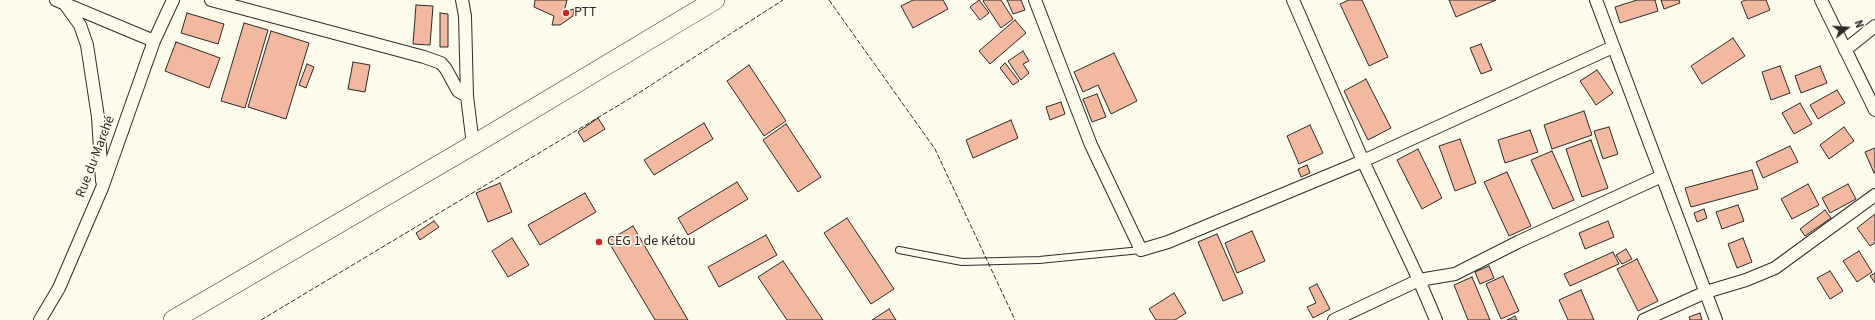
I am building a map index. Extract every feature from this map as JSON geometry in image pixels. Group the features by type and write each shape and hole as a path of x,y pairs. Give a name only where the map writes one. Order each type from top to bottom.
{"main road":[{"path":"173,320 473,145 714,0"}],"street":[{"name":"Rue du Marché","path":"40,320 59,288 102,188 154,42 173,0"},
{"path":"211,0 424,57 441,63 458,91 467,96"},
{"path":"462,0 465,16 467,96 473,145"},
{"path":"1036,0 1091,145 1141,250 1168,242 1362,161 1613,47"},
{"path":"1293,0 1362,161 1419,280 1436,320"},
{"path":"1596,0 1716,320"},
{"path":"1821,0 1875,110"},
{"path":"60,2 154,42"},
{"path":"60,2 80,26 87,45 98,116 102,188"},
{"path":"1845,50 1875,26"},
{"path":"1334,320 1419,280 1455,274 1518,242 1662,176"},
{"path":"1644,320 1706,292 1746,280 1775,268 1875,196"}],"lane":[{"path":"899,250 962,262 1039,260 1141,250"}],"building":[{"path":"535,0 567,0 564,12 574,9 573,16 560,25 552,25 554,16 534,7"},
{"path":"913,0 943,0 948,9 913,28 901,6"},
{"path":"979,0 989,13 980,20 970,7"},
{"path":"1001,0 1013,19 1001,28 983,1"},
{"path":"1007,0 1021,0 1025,10 1013,14"},
{"path":"1349,0 1362,0 1388,57 1369,66 1340,4"},
{"path":"1449,0 1496,0 1456,17"},
{"path":"1637,0 1655,0 1658,11 1620,23 1615,7"},
{"path":"1661,0 1679,0 1680,3 1664,9"},
{"path":"1745,0 1766,0 1770,10 1748,19 1741,2"},
{"path":"416,5 433,6 430,45 413,44"},
{"path":"187,13 224,24 218,44 181,33"},
{"path":"440,13 448,14 448,47 440,47"},
{"path":"1015,20 1026,33 990,64 979,51"},
{"path":"244,23 268,30 245,108 221,101"},
{"path":"271,31 309,43 286,119 248,107"},
{"path":"1733,38 1745,56 1702,84 1691,66"},
{"path":"176,42 220,58 209,88 165,71"},
{"path":"1481,44 1492,70 1481,74 1470,48"},
{"path":"1023,51 1029,61 1023,64 1029,73 1021,80 1008,61"},
{"path":"1114,53 1137,101 1111,114 1098,85 1083,92 1074,72"},
{"path":"353,62 370,65 365,92 348,89"},
{"path":"1005,63 1019,81 1013,85 1000,68"},
{"path":"307,64 314,67 306,88 299,85"},
{"path":"749,65 786,121 764,136 727,81"},
{"path":"1780,66 1790,93 1771,100 1762,72"},
{"path":"1820,66 1827,83 1801,93 1795,76"},
{"path":"1597,70 1613,93 1596,105 1580,81"},
{"path":"1366,79 1391,128 1368,140 1344,91"},
{"path":"1837,90 1845,103 1818,119 1810,105"},
{"path":"1097,94 1106,117 1092,122 1083,99"},
{"path":"1061,102 1065,114 1050,120 1046,107"},
{"path":"1800,103 1812,124 1794,134 1782,113"},
{"path":"1584,111 1592,135 1552,149 1544,125"},
{"path":"598,118 605,129 584,142 578,132"},
{"path":"1011,120 1018,138 973,158 966,140"},
{"path":"704,123 713,139 654,175 644,160"},
{"path":"786,124 821,177 798,192 763,140"},
{"path":"1310,125 1323,153 1299,164 1287,136"},
{"path":"1609,127 1618,154 1603,159 1594,131"},
{"path":"1844,127 1854,141 1829,159 1820,145"},
{"path":"1530,130 1538,152 1505,163 1498,140"},
{"path":"1460,139 1476,183 1455,191 1439,146"},
{"path":"1591,140 1608,188 1582,197 1566,149"},
{"path":"1790,146 1798,162 1763,178 1756,162"},
{"path":"1875,148 1875,173 1874,173 1865,152"},
{"path":"1418,149 1442,198 1422,209 1397,160"},
{"path":"1552,151 1574,200 1553,209 1531,160"},
{"path":"1307,165 1310,173 1301,177 1298,169"},
{"path":"1752,170 1758,189 1691,207 1685,188"},
{"path":"1507,172 1531,226 1509,236 1484,182"},
{"path":"737,182 748,199 688,235 678,218"},
{"path":"500,183 512,212 488,222 476,193"},
{"path":"1808,184 1819,205 1792,219 1781,199"},
{"path":"1848,184 1856,199 1830,213 1822,198"},
{"path":"585,193 596,212 540,245 528,225"},
{"path":"1738,205 1744,221 1722,229 1716,212"},
{"path":"1704,209 1707,218 1697,222 1694,213"},
{"path":"1825,210 1831,218 1805,236 1800,229"},
{"path":"1875,214 1875,243 1870,246 1857,228"},
{"path":"847,218 894,289 871,304 824,233"},
{"path":"434,221 439,227 420,240 416,233"},
{"path":"1608,221 1614,237 1585,249 1579,233"},
{"path":"633,226 688,320 655,320 608,241"},
{"path":"1252,231 1265,261 1237,273 1225,243"},
{"path":"1217,234 1243,293 1223,301 1198,242"},
{"path":"766,235 777,255 719,287 708,267"},
{"path":"512,238 529,265 508,277 492,251"},
{"path":"1743,238 1752,262 1737,268 1728,244"},
{"path":"1626,249 1632,259 1622,264 1616,255"},
{"path":"1859,251 1872,272 1857,282 1843,261"},
{"path":"1613,252 1619,264 1570,286 1564,274"},
{"path":"1637,259 1658,301 1638,311 1617,269"},
{"path":"783,261 823,320 787,320 758,277"},
{"path":"1489,266 1494,278 1480,284 1475,272"},
{"path":"1830,271 1843,291 1830,299 1817,278"},
{"path":"1875,273 1875,283 1870,276"},
{"path":"1503,276 1519,311 1501,319 1486,284"},
{"path":"1472,277 1490,320 1468,320 1454,285"},
{"path":"1317,284 1330,309 1313,318 1307,307 1316,303 1309,288"},
{"path":"1581,290 1594,320 1568,320 1559,300"},
{"path":"1174,293 1186,313 1175,320 1156,320 1149,309"},
{"path":"889,309 896,320 872,320"},
{"path":"1700,313 1702,320 1690,320 1689,317"},
{"path":"1515,316 1517,320 1507,320"}],"fence":[{"path":"261,320 634,96 783,0"},
{"path":"829,0 935,149 1015,320"}],"place":[{"name":"PTT","path":"566,13"},
{"name":"CEG 1 de Kétou","path":"599,242"}]}
